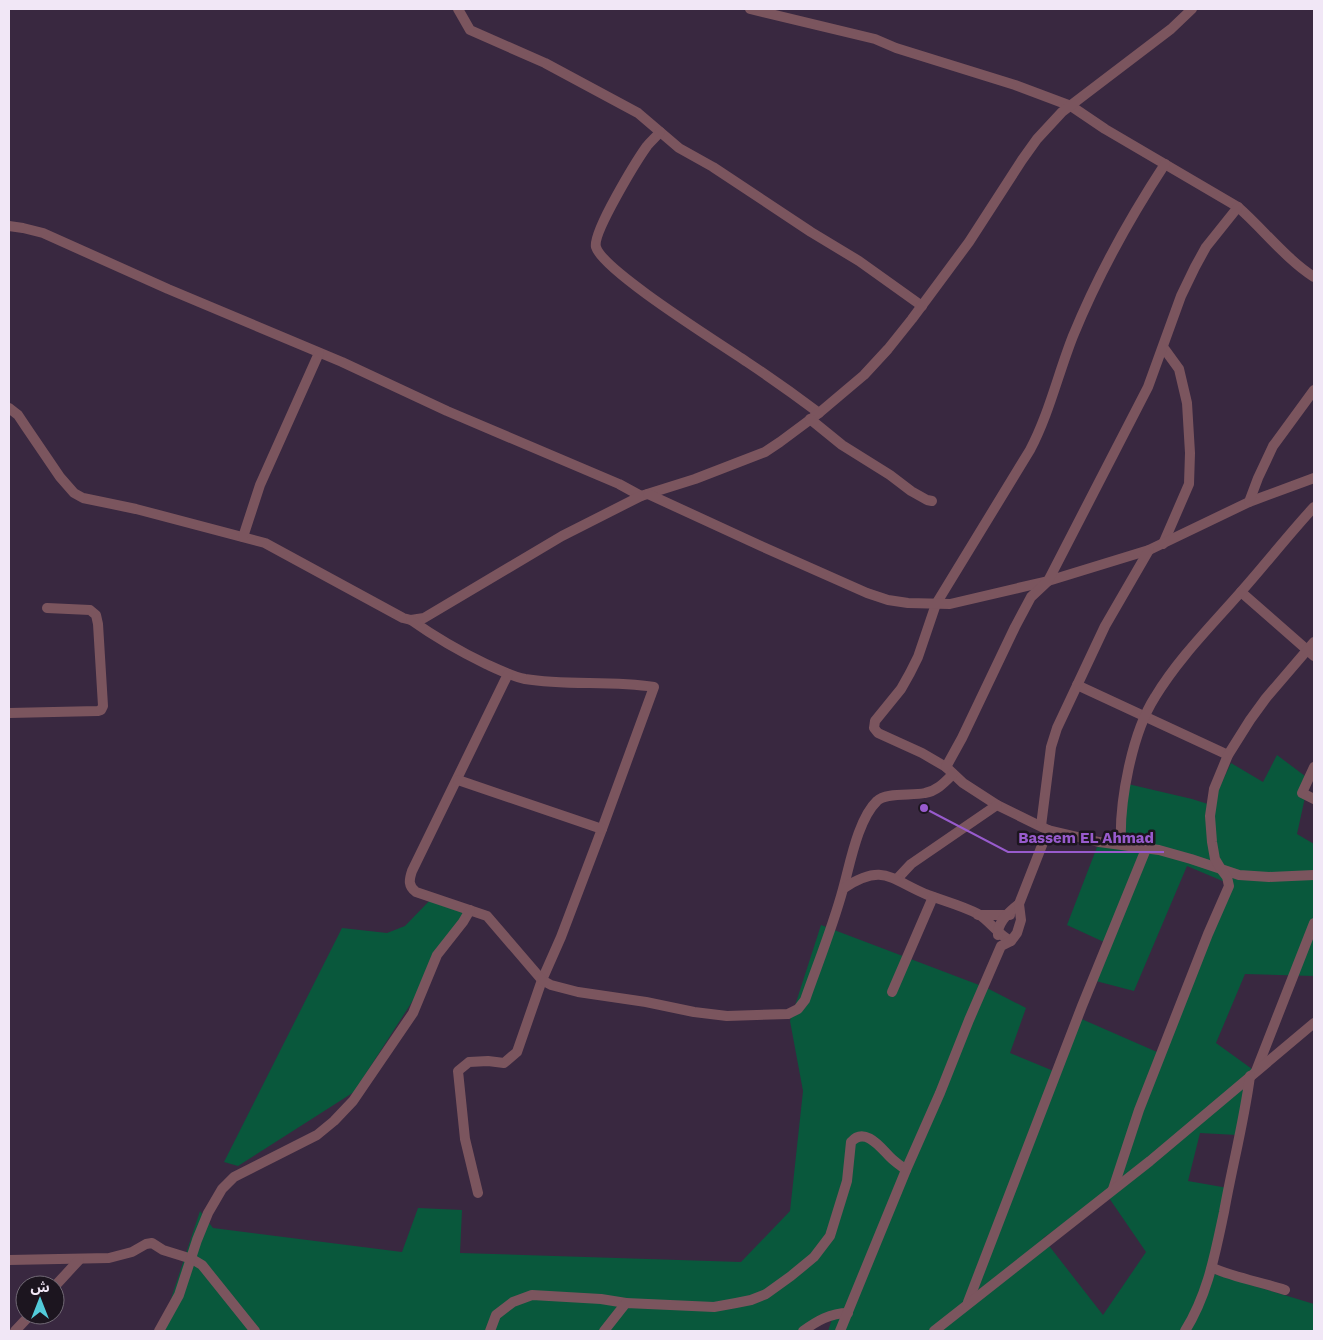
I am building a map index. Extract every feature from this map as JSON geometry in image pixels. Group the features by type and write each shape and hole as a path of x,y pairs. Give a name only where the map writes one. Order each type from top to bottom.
{"street":[{"path":"458,9 470,30 545,63 638,114 679,148 713,167 811,232 859,261 922,306"},
{"path":"750,9 875,39 896,48 1015,85 1071,106 1105,129 1238,207 1296,265 1314,277"},
{"path":"411,620 424,618 434,613 527,555 645,495 695,479 765,452 814,416 864,375 922,306 969,242 1001,190 1050,124 1171,29 1192,9"},
{"path":"660,132 635,164 607,214 596,238 597,249 617,270 648,295 785,388 842,445 890,475 911,491 932,501"},
{"path":"1165,164 1136,208 1098,278 1073,337 1042,428 936,604 918,658 901,689 875,721 874,728 883,736 922,753 997,805 1044,828 1099,842 1121,844 1190,859 1239,875 1314,875"},
{"path":"508,674 412,871 409,884 411,888 416,892 487,916 542,980 551,985 578,992 727,1016 788,1014 798,1009 805,1000 844,888 852,853 869,811 876,802 885,796 915,795 938,788 950,771 962,738 1015,627 1031,597 1048,581 1148,387 1181,296 1202,254 1238,207"},
{"path":"9,226 43,233 447,411 645,495 867,593 888,600 950,604 1048,581 1149,550 1249,502 1314,478"},
{"path":"1162,347 1179,369 1187,403 1190,454 1189,484 1164,544"},
{"path":"243,537 260,485 319,353"},
{"path":"1249,502 1273,446 1314,390"},
{"path":"9,408 18,415 60,477 74,493 83,498 243,537 272,547 393,613 411,620 437,639 508,674 526,679 553,682 600,682 654,687 602,829 561,937 542,980 516,1052 504,1063 488,1061 469,1062 458,1071 465,1139 478,1192"},
{"path":"1121,844 1120,828 1123,797 1138,734 1154,698 1187,653 1314,508"},
{"path":"1001,946 1011,940 1017,933 1021,920 1019,904 1044,828 1051,747 1057,728 1105,626 1149,550"},
{"path":"1113,1189 1131,1132 1208,934 1230,886 1227,877 1220,870 1215,859 1210,835 1210,802 1214,789 1228,755 1266,698 1312,649 1241,592"},
{"path":"9,713 98,711 103,706 96,616 90,610 47,608"},
{"path":"1077,685 1228,755"},
{"path":"1314,767 1302,793 1314,800"},
{"path":"458,780 602,829"},
{"path":"897,878 910,864 997,805"},
{"path":"968,1303 1082,1006 1146,849"},
{"path":"844,888 863,877 885,875 897,878 933,897 978,915 1005,938 1011,940"},
{"path":"892,992 933,897"},
{"path":"840,1331 1001,946 998,931 1006,915 1019,904"},
{"path":"160,1331 179,1295 208,1213 222,1189 234,1177 317,1135 353,1101 413,1013 437,955 464,922 470,910"},
{"path":"978,915 1006,915 1021,920"},
{"path":"1185,1331 1199,1305 1213,1268 1253,1074 1314,923"},
{"path":"934,1331 1138,1170 1314,1023"},
{"path":"490,1331 496,1315 513,1302 532,1295 601,1299 626,1303 714,1306 751,1300 766,1294 791,1276 814,1257 830,1236 847,1181 851,1142 855,1138 860,1136 869,1138 906,1170"},
{"path":"1122,1157 1138,1170"},
{"path":"9,1260 109,1258 121,1256 152,1243 174,1254 198,1261 206,1268 254,1331"},
{"path":"65,1275 78,1260"},
{"path":"1213,1268 1239,1278 1258,1281 1285,1290"},
{"path":"604,1331 626,1303"},
{"path":"802,1331 817,1321 837,1313 848,1313"},
{"path":"9,1324 18,1328"}],"green space":[{"path":"1277,755 1309,779 1297,834 1314,844 1314,976 1245,974 1216,1043 1252,1069 1237,1135 1200,1133 1188,1181 1228,1188 1211,1273 1314,1304 1314,1331 828,1331 832,1319 802,1331 172,1331 161,1329 200,1211 213,1228 402,1252 418,1208 462,1210 460,1253 741,1262 790,1211 803,1091 790,1021 821,925 987,988 1026,1008 1010,1053 1056,1072 1077,1017 1157,1052 1232,885 1187,866 1134,991 1092,980 1106,943 1067,925 1097,847 1121,848 1128,784 1211,805 1231,763 1263,782","holes":["1107,1195 1146,1252 1103,1315 1043,1238"]},
{"path":"433,897 473,907 354,1092 238,1166 224,1162 342,928 387,933 405,926"}],"place":[{"name":"Bassem EL Ahmad","path":"924,808"}]}
